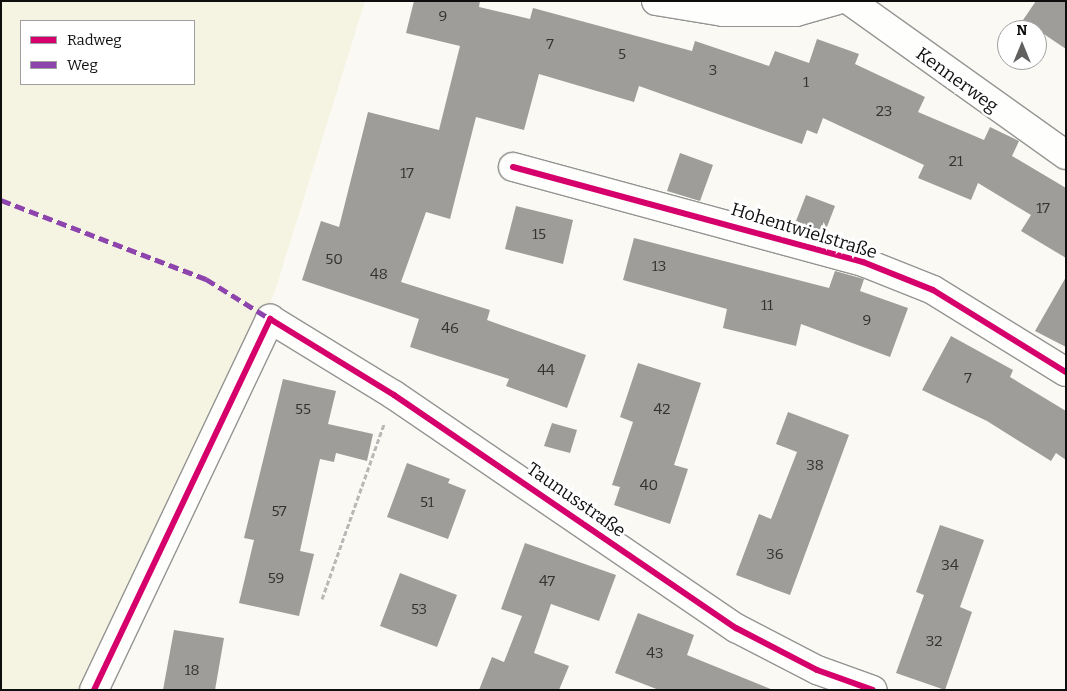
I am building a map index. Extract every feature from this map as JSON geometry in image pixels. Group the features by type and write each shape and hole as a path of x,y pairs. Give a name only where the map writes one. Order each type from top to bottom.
{"street":[{"path":"656,1 723,12 796,12 834,1"},
{"name":"Kennerweg","path":"850,1 1066,155"},
{"name":"Hohentwielstraße","path":"514,167 862,262 933,290 1066,372"},
{"name":"Taunusstraße","path":"94,690 270,319 394,395 736,628 817,670 873,690"}],"path":[{"path":"322,599 394,395"}],"green space":[{"path":"1,1 365,1 276,288 243,373 94,690 1,690"}],"building":[{"path":"414,1 480,1 479,7 530,19 533,8 692,51 695,41 769,66 775,51 809,63 817,39 859,54 855,64 925,97 918,112 984,140 990,127 1019,141 1012,156 1066,188 1066,258 1021,231 1031,215 978,183 971,200 918,178 924,165 823,118 817,134 807,130 802,144 639,86 634,102 539,74 524,130 476,117 450,219 426,212 401,282 490,310 487,320 586,355 567,408 506,386 509,379 410,347 419,319 302,280 321,221 339,227 368,112 439,130 460,46 406,33"},
{"path":"1036,1 1066,1 1066,49 1047,36 1047,20 1023,20"},
{"path":"680,153 713,165 700,201 667,191"},
{"path":"806,195 835,206 825,232 796,221"},
{"path":"516,206 573,220 563,264 505,249"},
{"path":"634,238 829,288 835,271 864,279 860,291 908,308 890,357 801,324 796,346 723,328 727,309 623,280"},
{"path":"1066,277 1066,347 1035,331"},
{"path":"951,336 1013,370 1010,377 1066,411 1066,460 1056,453 1051,461 987,421 922,390"},
{"path":"638,363 701,383 674,465 688,469 670,524 614,505 620,487 612,485 633,422 620,417"},
{"path":"283,379 336,391 328,424 373,434 367,461 336,453 334,462 320,459 300,551 314,554 299,616 239,603 254,540 244,538"},
{"path":"788,412 849,435 790,595 736,575 759,514 771,519 797,452 776,444"},
{"path":"552,423 577,430 570,453 544,446"},
{"path":"407,463 450,479 448,483 466,490 448,539 387,517"},
{"path":"940,525 984,540 960,607 972,612 945,690 896,673 924,595 916,592"},
{"path":"525,543 616,575 599,621 551,604 534,653 569,666 559,690 479,690 492,657 504,662 522,616 501,609"},
{"path":"400,573 457,595 437,647 380,626"},
{"path":"638,613 694,635 687,655 773,690 659,690 615,673"},
{"path":"174,630 224,638 215,690 163,690"}],"marked path":[{"path":"1,200 206,279 270,319"}],"cycle path":[{"path":"513,167 863,262 933,290 1066,372"},
{"path":"94,690 270,319 394,395 736,628 817,670 873,690"}]}
